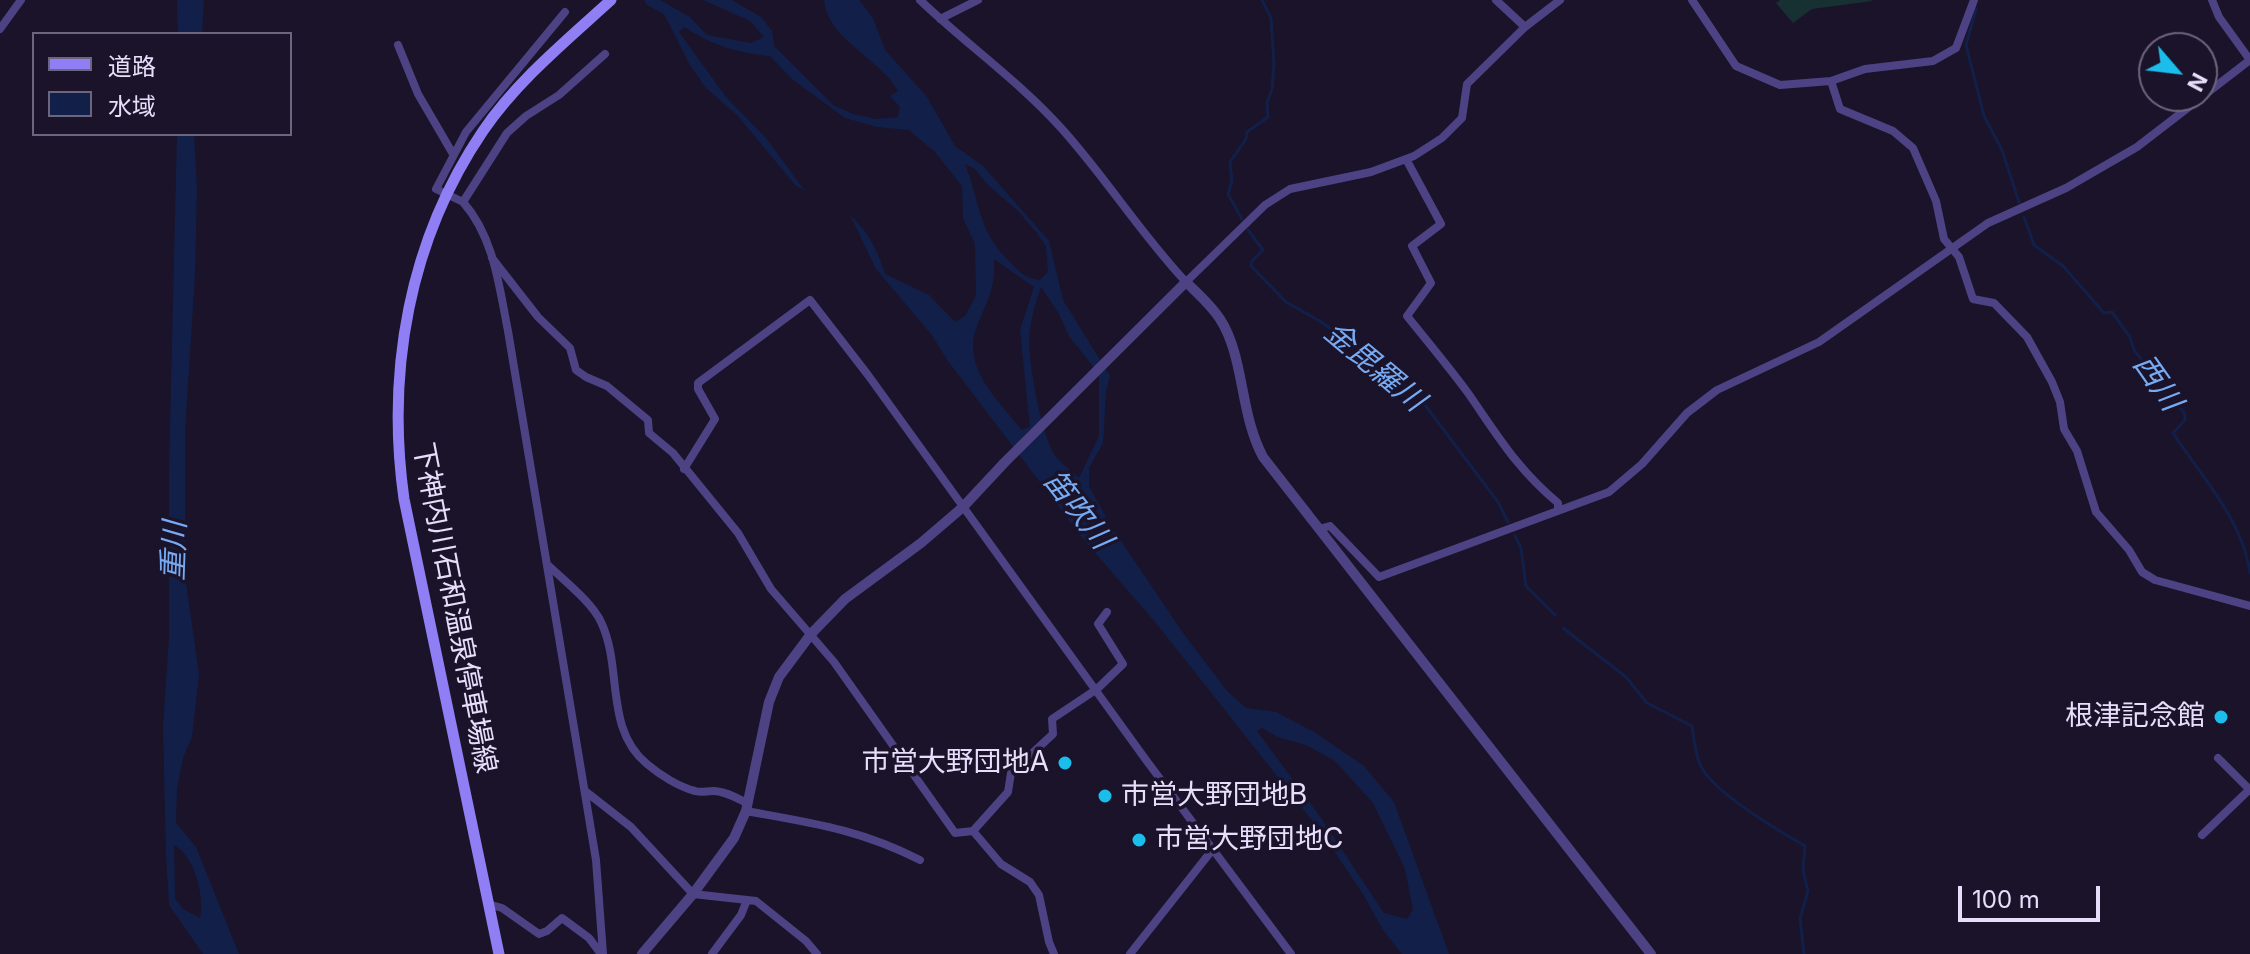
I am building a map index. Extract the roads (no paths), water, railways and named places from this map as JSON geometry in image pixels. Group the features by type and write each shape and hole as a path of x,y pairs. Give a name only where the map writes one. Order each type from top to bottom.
{"main road":[{"name":"下神内川石和温泉停車場線","path":"499,954 411,536 398,455 397,380 411,294 430,234 447,195 483,131 524,81 607,4"}],"street":[{"path":"0,29 21,0"},
{"path":"920,0 1038,104 1085,157 1160,254 1210,305 1231,339 1244,409 1256,445 1272,470 1651,954"},
{"path":"940,19 978,0"},
{"path":"1496,0 1525,27"},
{"path":"642,954 693,894 734,838 746,807 769,702 779,677 811,634 845,599 921,543 963,507 1265,205 1290,189 1371,172 1430,147 1462,118 1467,84 1525,27 1560,0"},
{"path":"1692,0 1736,66 1780,85 1831,81 1865,69 1933,61 1956,48 1974,0"},
{"path":"1319,529 1330,526 1379,577 1609,492 1642,464 1687,413 1717,390 1819,342 1988,223 2066,188 2137,147 2250,60 2219,17 2212,0"},
{"path":"565,12 466,132 436,189 463,202 474,215 492,258 508,331 596,860 602,954"},
{"path":"398,45 418,94 453,154"},
{"path":"463,202 507,133 526,116 559,95 605,54"},
{"path":"1831,81 1840,109 1893,131 1913,148 1936,201 1944,239 1959,257 1973,299 1994,303 2027,337 2060,402 2064,429 2077,451 2096,512 2129,550 2142,572 2155,580 2250,606"},
{"path":"1406,159 1441,224 1412,246 1431,283 1407,316 1469,394 1517,464 1558,503 1558,509"},
{"path":"492,258 538,317 570,348 576,370 607,386 648,420 649,433 673,453 738,533 771,589 811,634 955,833 973,831 1008,792 1011,773 1053,734 1052,719 1097,689 1123,664 1098,624 1107,612"},
{"path":"684,469 715,419 698,389 698,383 810,300 1291,954"},
{"path":"547,564 601,622 616,677 618,717 631,744 645,763 691,791 716,791 746,807 865,835 920,860"},
{"path":"2202,835 2249,790 2218,758"},
{"path":"585,791 631,827 693,894 747,900 762,905 817,954"},
{"path":"973,831 1001,864 1030,882 1039,895 1054,954"},
{"path":"1130,954 1213,849"},
{"path":"712,954 741,915 747,900"},
{"path":"488,904 502,908 539,934 562,918 589,938 602,954"}],"water":[{"path":"177,0 204,0 202,32 178,32"},
{"name":"笛吹川","path":"644,0 660,0 690,17 707,35 751,43 764,37 750,21 703,0 732,0 761,17 772,31 774,46 833,105 876,119 898,117 900,107 890,96 898,91 835,26 827,14 824,0 859,0 873,18 885,50 927,97 955,146 983,166 1049,241 1063,300 1110,376 1103,443 1089,468 1089,486 1109,523 1183,633 1227,691 1246,708 1276,712 1314,732 1364,766 1394,802 1449,954 1402,954 1383,930 1322,833 1156,623 1084,540 948,361 931,334 876,269 850,215 872,242 885,274 929,295 955,322 965,316 976,296 975,244 963,218 962,186 935,152 909,130 877,127 845,118 792,79 770,56 725,47 684,27 679,32 726,97 767,139 804,190 796,186 737,115 706,88 690,65 664,14","holes":["965,164 975,169 1036,232 1046,246 1048,272 1040,280 1023,274 991,239","994,259 1034,287 1020,330 1030,427 1022,430 984,382 974,355 973,341 994,278","1041,287 1069,336 1099,374 1099,436 1079,478 1058,460 1045,432 1030,357 1032,318","1262,728 1278,737 1306,745 1335,761 1373,803 1405,869 1413,910 1407,919 1384,913 1319,815 1257,731"]},
{"name":"重川","path":"177,136 194,136 197,187 185,432 185,576 199,674 192,737 183,758 177,788 176,823 196,847 239,954 203,954 169,905 163,727 169,638 169,471","holes":["174,845 187,857 199,887 200,918 183,909 175,898"]}],"waterway":[{"name":"金毘羅川","path":"1242,219 1228,194 1232,181 1230,162 1246,139 1247,132 1268,117 1267,103 1272,89 1271,18 1262,0"},
{"name":"西川","path":"1976,9 1966,45 1984,116 2002,150 2019,202"},
{"name":"西川","path":"2024,217 2034,245 2063,266 2104,313 2112,312 2130,337 2134,350 2185,414 2185,420 2173,433 2230,517 2246,554 2250,573"},
{"name":"金毘羅川","path":"1248,230 1263,250 1251,266 1286,302 1323,323 1419,397 1498,502 1508,522"},
{"name":"金毘羅川","path":"1515,536 1521,548 1526,586 1555,615"},
{"name":"金毘羅川","path":"1563,628 1626,677 1647,703 1692,726 1700,764 1717,786 1746,809 1805,846 1803,870 1808,891 1800,919 1804,954"}],"place":[{"name":"根津記念館","path":"2221,717"},
{"name":"市営大野団地A","path":"1065,763"},
{"name":"市営大野団地B","path":"1105,796"},
{"name":"市営大野団地C","path":"1139,840"}]}
